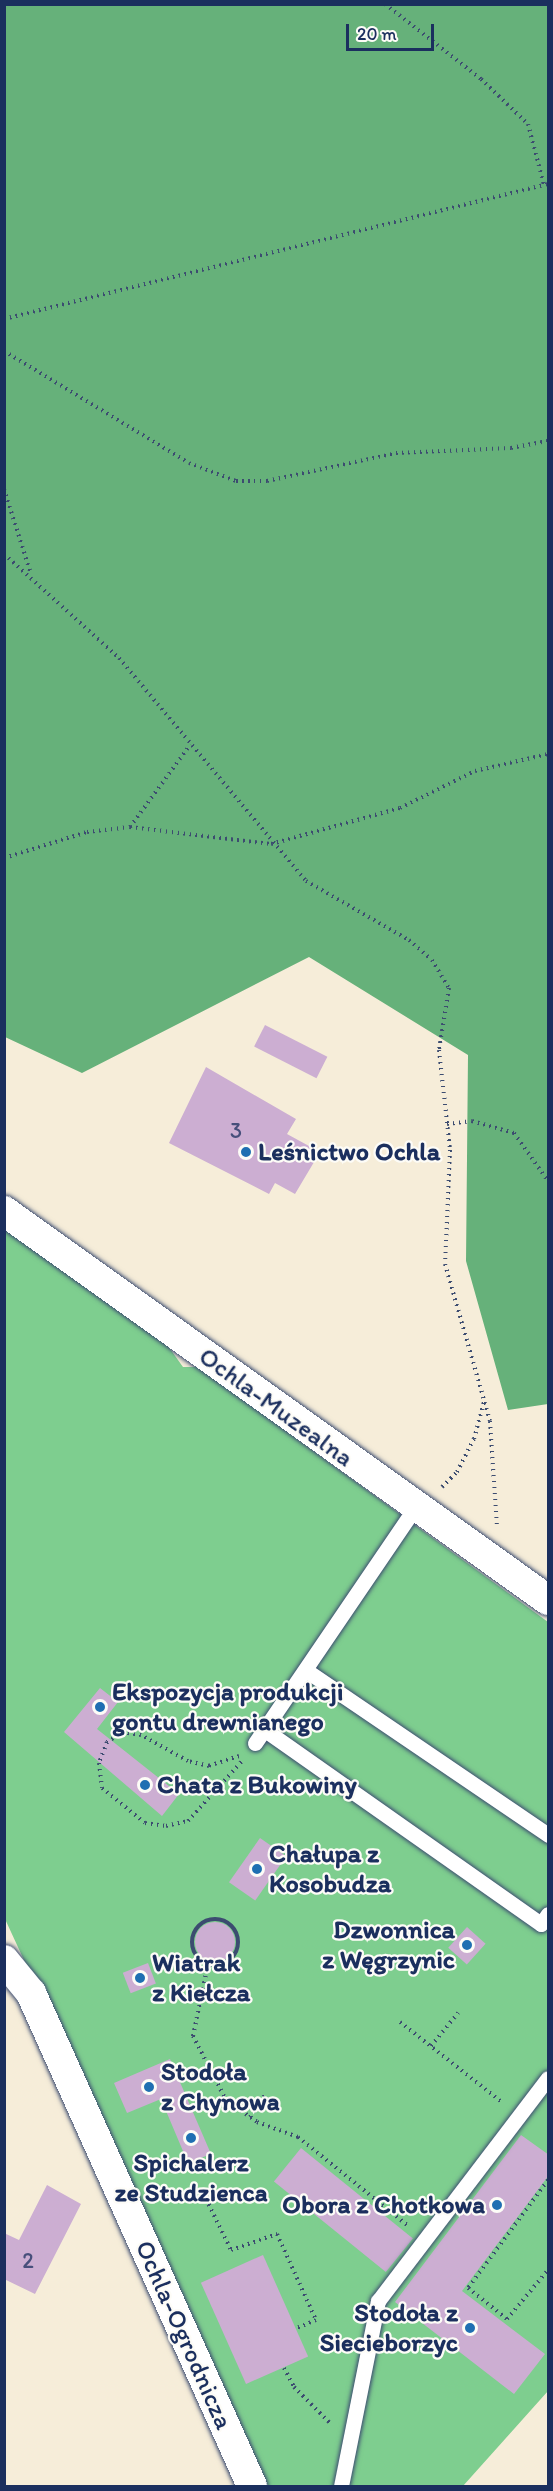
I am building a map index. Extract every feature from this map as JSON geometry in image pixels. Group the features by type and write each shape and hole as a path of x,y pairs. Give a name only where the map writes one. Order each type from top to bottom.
{"street":[{"name":"Ochla-Muzealna","path":"4,1211 415,1508 549,1600"},
{"name":"Ochla-Ogrodnicza","path":"4,1960 31,1993 252,2487"}],"lane":[{"path":"415,1508 307,1671 256,1742 541,1924 549,1914"},
{"path":"307,1671 549,1835"},
{"path":"341,2487 378,2301 549,2078"}],"path":[{"path":"4,319 546,184 528,124 482,79 385,4"},
{"path":"4,351 189,463 236,481 267,481 396,453 511,448 549,441"},
{"path":"4,489 31,575"},
{"path":"4,554 31,575 119,658 271,844 306,881 432,960 449,988 439,1050 447,1124 445,1264 484,1401 498,1474 496,1537"},
{"path":"130,827 190,745"},
{"path":"4,858 87,832 130,827 271,844 400,808 475,771 549,754"},
{"path":"447,1124 472,1121 514,1133 549,1181"},
{"path":"415,1508 457,1472 481,1422 484,1401"},
{"path":"123,1732 141,1735 188,1761 209,1766 256,1742 188,1821 166,1826 145,1823 102,1788 99,1763 106,1742 123,1732"},
{"path":"219,1920 233,1928 238,1944 230,1960 208,1964 194,1952 192,1940 201,1924 219,1920"},
{"path":"208,1964 193,2036 214,2084 250,2117 298,2137 425,2239"},
{"path":"431,2046 458,2013"},
{"path":"400,2022 519,2116"},
{"path":"250,2117 266,2093"},
{"path":"549,2180 468,2288 507,2319 549,2270"},
{"path":"206,2199 231,2250 277,2234 316,2320 297,2328"},
{"path":"284,2368 294,2387 350,2443"}],"green space":[{"path":"5,4 548,5 548,1404 508,1410 466,1261 468,1055 309,957 82,1073 5,1037"},
{"path":"4,1225 163,1339 183,1367 198,1367 548,1622 548,2391 463,2486 267,2486 5,1919"}],"building":[{"path":"265,1025 327,1057 316,1078 254,1046"},
{"path":"206,1067 296,1119 287,1134 320,1152 295,1194 275,1183 269,1194 169,1143"},
{"path":"100,1688 118,1702 97,1729 179,1794 162,1816 64,1732"},
{"name":"Chałupa z Kosobudza","path":"260,1838 286,1856 255,1901 229,1882"},
{"path":"215,1922 223,1923 229,1928 234,1934 234,1950 229,1956 223,1961 215,1962 207,1961 201,1956 196,1950 195,1942 196,1934 201,1928 207,1923"},
{"name":"Dzwonnica z Węgrzynic","path":"467,1927 486,1944 467,1965 448,1948"},
{"name":"Wiatrak z Kiełcza","path":"148,1963 156,1984 131,1993 123,1973"},
{"path":"170,2059 211,2154 188,2163 161,2099 127,2113 114,2083"},
{"path":"521,2135 549,2155 549,2175 462,2291 545,2354 514,2394 395,2302"},
{"path":"301,2148 413,2239 386,2272 274,2181"},
{"path":"47,2185 81,2204 35,2294 4,2279 4,2233 19,2240"},
{"path":"263,2255 308,2356 246,2384 201,2283"}],"place":[{"name":"Leśnictwo Ochla","path":"246,1152"},
{"name":"Ekspozycja produkcji gontu drewnianego","path":"100,1707"},
{"name":"Chata z Bukowiny","path":"145,1785"},
{"name":"Chałupa z Kosobudza","path":"257,1869"},
{"name":"Dzwonnica z Węgrzynic","path":"467,1945"},
{"name":"Wiatrak z Kiełcza","path":"140,1978"},
{"name":"Stodoła z Chynowa","path":"149,2087"},
{"name":"Spichalerz ze Studzienca","path":"191,2138"},
{"name":"Obora z Chotkowa","path":"497,2205"},
{"name":"Stodoła z Siecieborzyc","path":"470,2328"}]}
